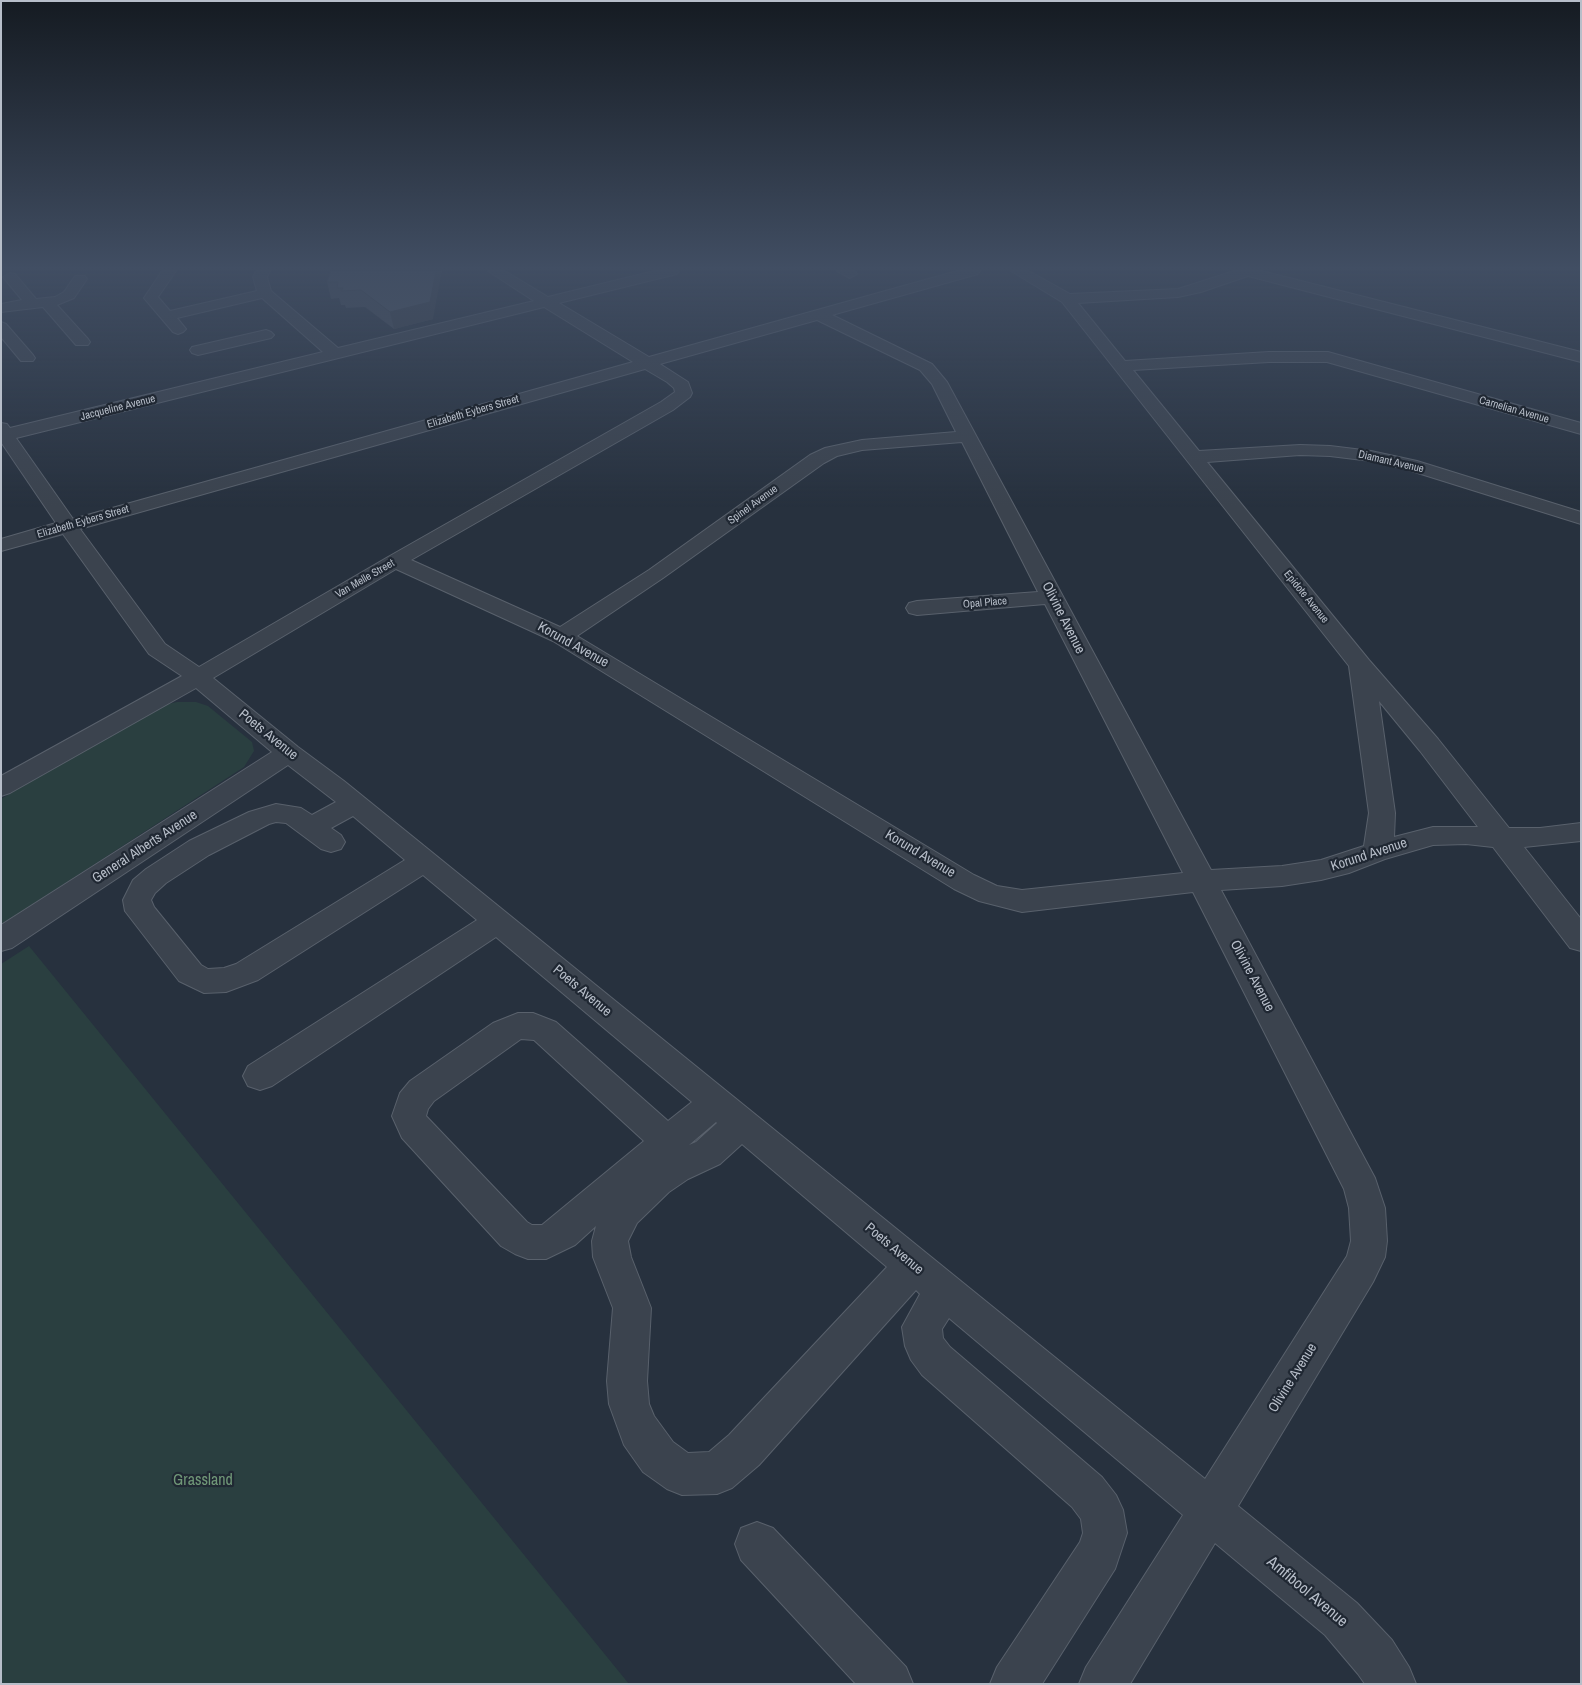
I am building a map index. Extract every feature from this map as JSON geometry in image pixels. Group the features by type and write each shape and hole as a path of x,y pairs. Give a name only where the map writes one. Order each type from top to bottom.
{"street":[{"path":"20,350 27,358"},
{"path":"330,350 335,354"},
{"name":"Jacqueline Avenue","path":"3,433 354,350"},
{"path":"624,350 646,363"},
{"name":"Elizabeth Eybers Street","path":"1,545 694,350"},
{"name":"Olivine Avenue","path":"892,350 930,371 939,382 1349,1161 1362,1189 1367,1208 1369,1241 1366,1256 1344,1298 1103,1684"},
{"name":"Epidote Avenue","path":"1108,350 1361,665 1429,745 1581,940"},
{"path":"1553,350 1581,357"},
{"name":"Carnelian Avenue","path":"1121,366 1269,357 1328,357 1581,429"},
{"name":"Van Melle Street","path":"1,787 198,677 395,561 526,488 667,406 684,393 678,382 646,363"},
{"name":"Poets Avenue","path":"3,433 157,649 198,677 289,753 424,860 1210,1511"},
{"name":"Spinel Avenue","path":"562,636 656,574 817,459 831,452 868,444 968,436"},
{"name":"Diamant Avenue","path":"1195,457 1300,450 1371,456 1410,465 1581,518"},
{"name":"Korund Avenue","path":"395,561 562,636 964,882 989,894 1022,901 1112,893 1202,881 1282,876 1340,866 1376,852 1433,836 1466,835 1503,838 1540,837 1581,832"},
{"name":"Opal Place","path":"917,608 1052,597"},
{"path":"1361,665 1382,813 1380,837 1376,852"},
{"name":"General Alberts Avenue","path":"1,940 289,753"},
{"path":"354,803 322,834 292,814 276,813 259,818 230,831 199,848 149,882 143,888 137,900 140,911 190,972 204,981 226,980 247,972 424,860"},
{"path":"260,1076 497,922"},
{"path":"668,1142 546,1031 533,1026 518,1026 504,1032 422,1091 412,1103 409,1116 414,1128 514,1234 528,1242 546,1242 562,1233 716,1102"},
{"path":"742,1124 708,1153 676,1168 656,1181 624,1211 614,1225 610,1240 612,1257 632,1308 627,1381 629,1404 639,1430 658,1457 682,1474 717,1473 744,1450 913,1266"},
{"path":"946,1292 930,1312 922,1328 925,1346 936,1361 1087,1492 1101,1510 1105,1532 1099,1553 1014,1684"},
{"name":"Amfibool Avenue","path":"1210,1511 1341,1619 1375,1657 1392,1684"},
{"path":"757,1544 890,1684"}],"green space":[{"path":"177,702 196,702 208,706 252,742 254,751 244,767 1,925 1,799 164,705"},
{"name":"Grassland","path":"29,946 629,1684 1,1684 1,964"}]}
